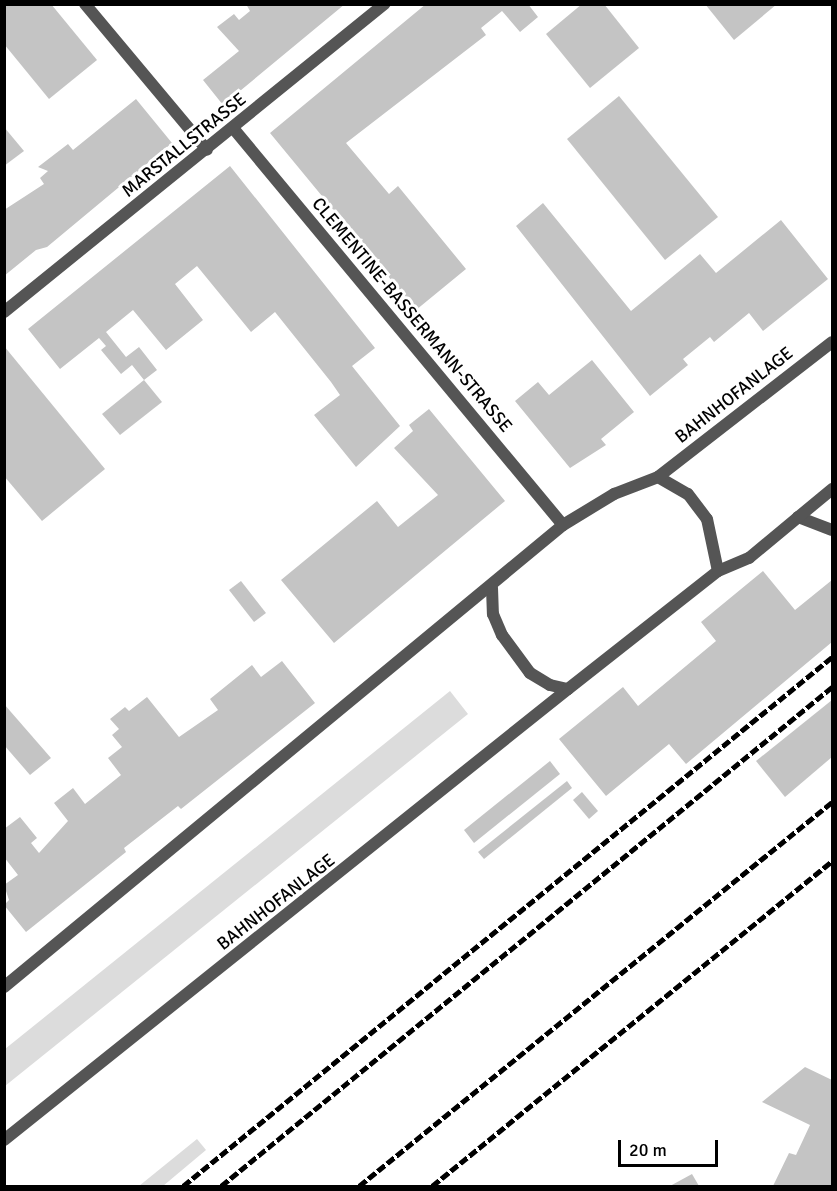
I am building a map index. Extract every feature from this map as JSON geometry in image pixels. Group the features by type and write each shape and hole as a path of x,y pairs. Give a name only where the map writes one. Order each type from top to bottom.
{"street":[{"path":"85,4 207,150"},
{"name":"MARSTALLSTRASSE","path":"4,312 385,4"},
{"name":"CLEMENTINE-BASSERMANN-STRASSE","path":"234,128 563,525"},
{"name":"BAHNHOFANLAGE","path":"4,987 492,588 563,525 614,494 658,477 832,342"},
{"path":"658,477 688,494 707,519 718,571"},
{"name":"BAHNHOFANLAGE","path":"4,1140 718,571 748,558 832,489"},
{"path":"798,517 832,530"},
{"path":"492,588 493,614 502,635 530,672 550,685 568,689"}],"shaded area":[{"path":"450,691 468,714 5,1086 5,1049"},
{"path":"197,1139 206,1150 163,1186 139,1186"}],"building":[{"path":"4,4 51,4 97,60 49,99 4,44"},
{"path":"246,4 345,4 223,105 203,80 239,51 217,27 234,14 239,20 250,11"},
{"path":"426,4 528,4 538,17 520,32 502,11 481,28 486,35 346,143 389,194 398,186 466,269 416,310 270,133"},
{"path":"582,4 604,4 639,48 590,88 546,34"},
{"path":"705,4 777,4 734,40"},
{"path":"619,96 718,217 665,260 567,139"},
{"path":"136,99 172,143 47,247 36,250 4,276 4,210 44,184 40,178 48,171 38,167 68,144 73,150"},
{"path":"4,127 24,151 4,166"},
{"path":"230,166 375,348 352,366 400,426 356,467 314,415 340,395 331,382 275,312 251,332 197,266 175,284 203,320 166,350 133,310 106,332 126,357 139,347 157,370 144,380 132,365 121,374 101,350 106,346 99,338 60,369 28,329"},
{"path":"543,203 631,311 700,254 716,273 781,220 828,279 763,331 749,313 714,342 710,337 683,359 688,365 650,396 516,226"},
{"path":"4,346 105,469 42,521 4,476"},
{"path":"592,360 634,412 601,439 606,445 570,468 515,401 538,382 549,395"},
{"path":"144,380 162,402 120,435 102,414"},
{"path":"429,409 505,501 334,643 281,580 377,501 398,527 438,495 394,448 413,431 409,425"},
{"path":"763,571 795,610 832,580 832,642 686,764 669,744 606,796 559,739 623,687 638,706 716,641 701,622"},
{"path":"241,581 266,613 254,622 229,590"},
{"path":"282,661 315,703 181,809 178,806 124,848 126,852 26,932 4,905 9,900 4,885 18,875 4,857 4,829 20,817 37,838 31,843 39,853 68,821 54,803 73,788 85,804 121,775 108,758 122,747 112,735 119,729 110,719 125,707 129,711 147,697 179,737 218,710 210,699 252,665 261,677"},
{"path":"832,700 832,757 785,797 756,761"},
{"path":"4,704 51,758 30,775 4,745"},
{"path":"550,761 560,774 474,843 464,830"},
{"path":"567,781 572,788 484,859 478,852"},
{"path":"582,792 598,811 589,819 573,800"},
{"path":"805,1067 832,1080 832,1186 773,1186 789,1153 796,1155 810,1125 762,1102"},
{"path":"692,1174 699,1186 670,1186"}],"railway":[{"path":"183,1186 832,657"},
{"path":"221,1186 832,687"},
{"path":"359,1186 832,802"},
{"path":"432,1186 832,861"}]}
